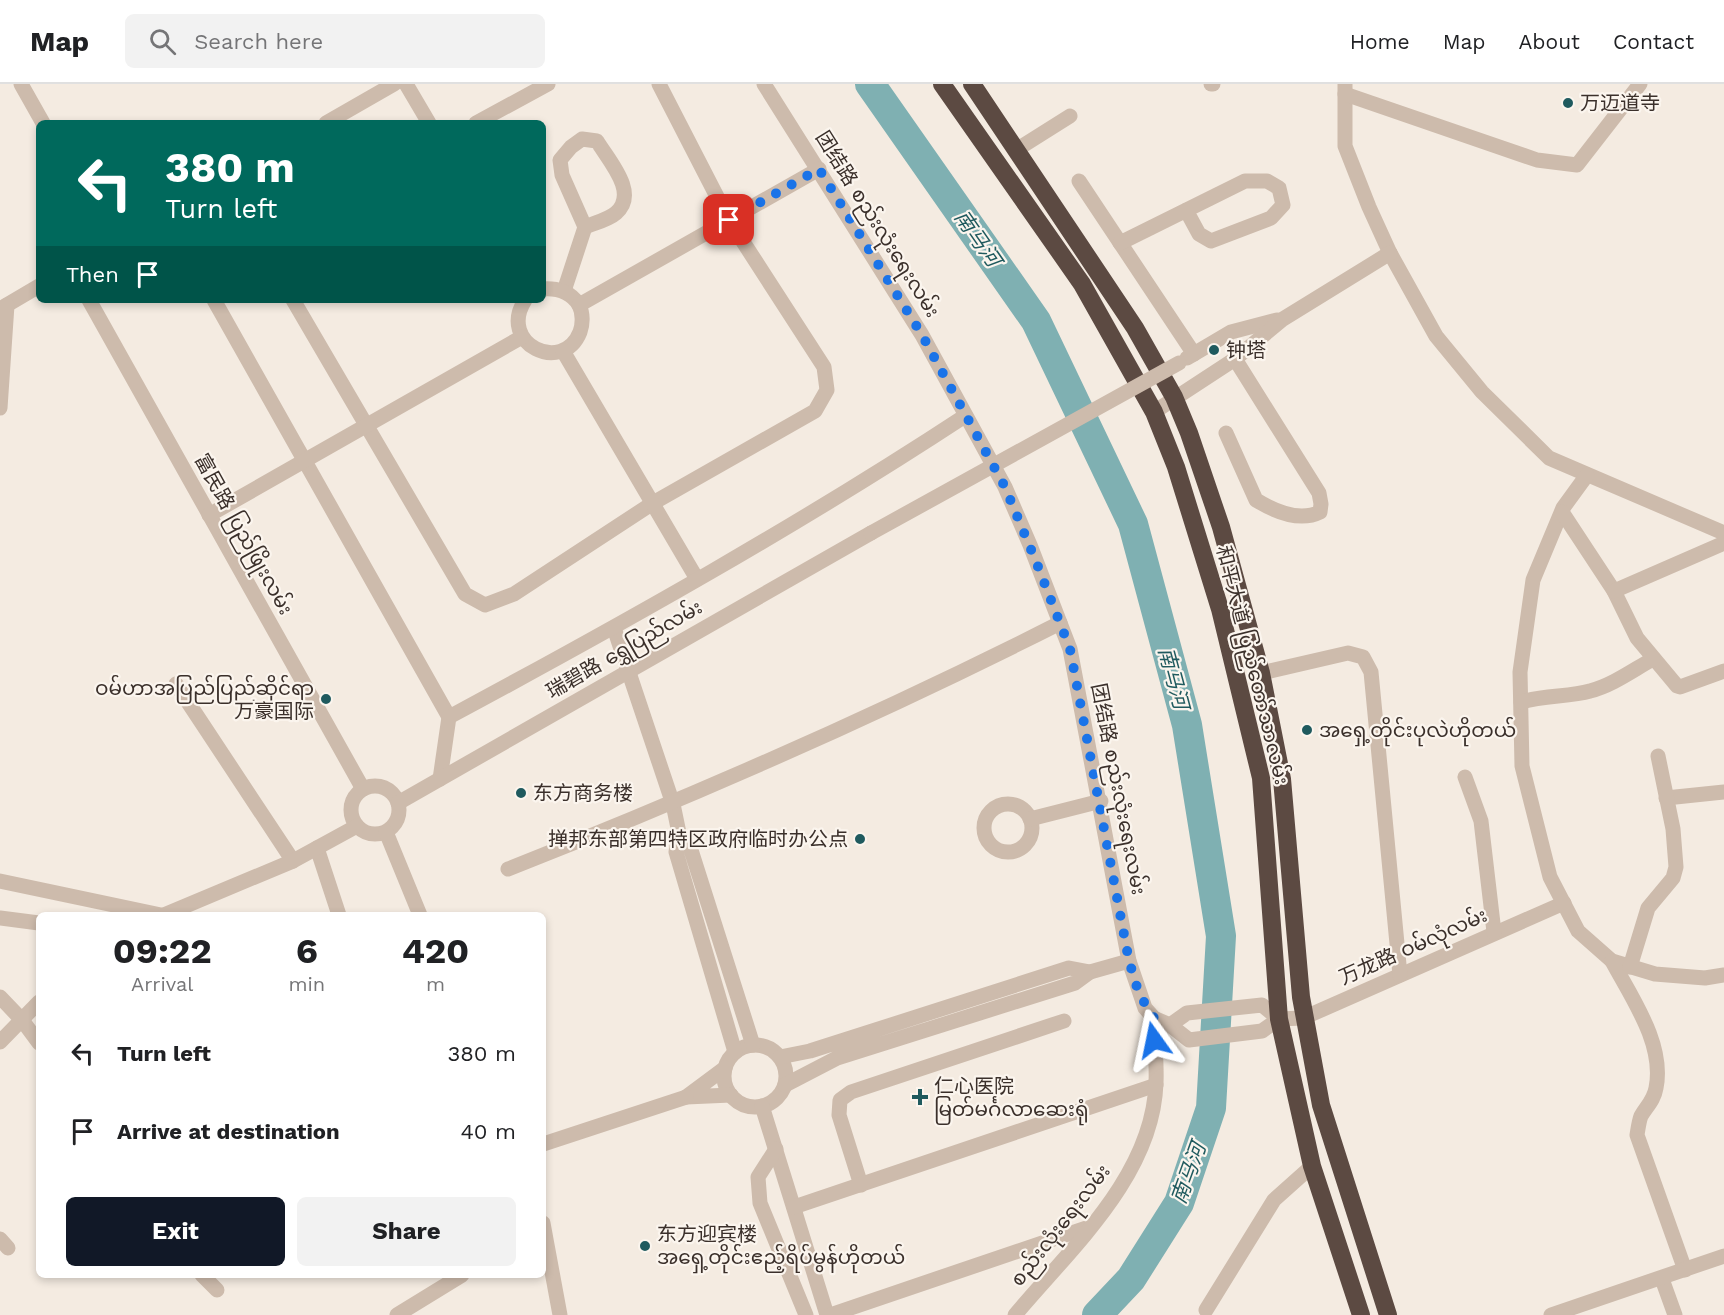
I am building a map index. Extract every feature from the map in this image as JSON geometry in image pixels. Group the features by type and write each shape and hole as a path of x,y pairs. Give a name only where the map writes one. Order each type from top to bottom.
{"highway":[{"name":"和平大道 ပြည်တော်သာလမ်း","path":"942,84 1083,284 1154,412 1176,467 1220,609 1261,778 1279,1019 1312,1166 1361,1315"},
{"name":"和平大道 ပြည်တော်သာလမ်း","path":"972,84 1135,328 1174,397 1221,526 1261,673 1282,779 1303,1018 1321,1105 1388,1315"}],"street":[{"path":"21,84 41,120"},
{"path":"331,120 394,84"},
{"path":"406,84 427,120"},
{"path":"482,120 548,84"},
{"path":"295,303 465,594 485,605 514,594 653,503 815,411 827,390 824,367 729,220 659,84"},
{"name":"团结路 စည်းလုံးရေးလမ်း","path":"764,84 922,335 1005,487 1070,649 1101,801 1129,961 1139,994 1154,1018"},
{"path":"1640,84 1577,165 1537,160 1345,89 1346,146 1390,254 1436,336 1482,392 1549,458 1724,533"},
{"path":"1016,150 1070,116"},
{"path":"564,291 585,227 562,175 560,160 571,147 582,139 597,141 625,189 625,202 615,214 585,227"},
{"path":"579,305 819,169"},
{"path":"1079,181 1194,354 1231,332 1283,319"},
{"path":"1120,243 1186,210 1245,181 1267,181 1279,188 1283,205 1271,218 1211,241 1199,234 1186,210"},
{"path":"1154,412 1235,359 1283,319 1390,254"},
{"path":"0,408 4,307 36,288"},
{"path":"524,303 518,317 522,338 537,351 547,353 563,351 579,334 582,325 579,305 564,291 546,289"},
{"name":"富民路 ပြည်ဖြိုးလမ်း","path":"90,303 363,789"},
{"path":"216,303 449,717 440,779"},
{"path":"209,515 522,338"},
{"path":"563,351 698,579"},
{"name":"瑞碧路 ရွှေပြည်လမ်း","path":"398,802 870,533 1194,354"},
{"path":"1226,433 1256,500 1285,513 1310,517 1320,512 1322,504 1319,493 1235,359"},
{"path":"449,717 614,628 698,579 888,467 965,416"},
{"path":"1587,475 1562,512 1533,580 1520,672 1521,766 1550,877 1578,931 1612,962 1646,1024 1655,1057 1657,1085 1651,1104 1641,1116 1637,1135 1685,1270"},
{"path":"1562,512 1614,591 1637,638 1680,687 1724,671"},
{"path":"1614,591 1724,543"},
{"path":"508,869 673,804 930,689 1060,623"},
{"path":"614,628 673,804 679,833 675,852 735,1052"},
{"path":"1261,673 1348,653 1363,657 1371,672 1400,975"},
{"path":"1521,702 1538,697 1589,691 1616,681 1653,658"},
{"path":"176,684 293,861"},
{"path":"1630,967 1648,908 1673,878 1676,867 1673,829 1658,756"},
{"path":"1465,777 1481,821 1494,932"},
{"path":"377,786 384,788 390,791 398,802 396,823 386,832 371,834 357,826 352,807 354,800 363,789 377,786"},
{"path":"1666,798 1724,792"},
{"path":"1030,819 1101,801"},
{"path":"169,912 293,861 357,826"},
{"path":"386,832 419,912"},
{"path":"679,833 692,850 753,1045"},
{"path":"317,848 338,912"},
{"path":"0,881 148,912"},
{"name":"万龙路 ဝမ်လုံလမ်း","path":"1279,1019 1303,1018 1564,903"},
{"path":"0,918 36,923"},
{"path":"785,1085 837,1058 1075,983 1090,972 1129,961"},
{"path":"1612,962 1654,974 1706,978 1724,975"},
{"path":"780,1057 810,1051 1069,969 1090,972"},
{"path":"0,997 22,1020 36,1040"},
{"path":"0,1042 36,1005"},
{"path":"1154,1018 1170,1025 1189,1040 1262,1031 1279,1019 1262,1005 1187,1013 1170,1025"},
{"name":"စည်းလုံးရေးလမ်း","path":"1015,1315 1091,1226 1134,1162 1144,1139 1156,1085 1154,1018"},
{"path":"861,1185 839,1115 840,1100 851,1092 1064,1021"},
{"path":"686,1097 725,1068 735,1052 753,1045 764,1046 780,1057 786,1074 785,1085 780,1095 762,1106 744,1105 731,1095 724,1079 725,1068"},
{"path":"794,1208 1156,1085"},
{"path":"546,1143 686,1097 731,1095"},
{"path":"762,1106 829,1315 1091,1226"},
{"path":"776,1149 758,1177 760,1203 806,1315"},
{"path":"1206,1310 1274,1200 1312,1166"},
{"path":"546,1240 560,1315"},
{"path":"1551,1315 1585,1310 1724,1256"},
{"path":"205,1278 217,1290"},
{"path":"397,1315 457,1278"},
{"path":"1662,1279 1675,1315"}],"waterway":[{"name":"南马河","path":"870,84 1036,321 1133,524 1187,725 1221,936 1211,1108 1179,1203 1131,1279 1097,1315"}],"place":[{"name":"万迈道寺","path":"1568,103"},
{"name":"钟塔","path":"1214,350"},
{"name":"ဝမ်ဟာအပြည်ပြည်ဆိုင်ရာ 万豪国际","path":"326,699"},
{"name":"အရှေ့တိုင်းပုလဲဟိုတယ်","path":"1307,730"},
{"name":"东方商务楼","path":"521,793"},
{"name":"掸邦东部第四特区政府临时办公点","path":"860,839"},
{"name":"仁心医院 မြတ်မင်္ဂလာဆေးရုံ","path":"920,1097"},
{"name":"东方迎宾楼 အရှေ့တိုင်းဧည့်ရိပ်မွန်ဟိုတယ်","path":"645,1246"}],"route":[{"path":"729,220 819,169 922,335 1005,487 1070,649 1086,720 1129,961 1145,1008 1154,1018 1154,1040"}]}
